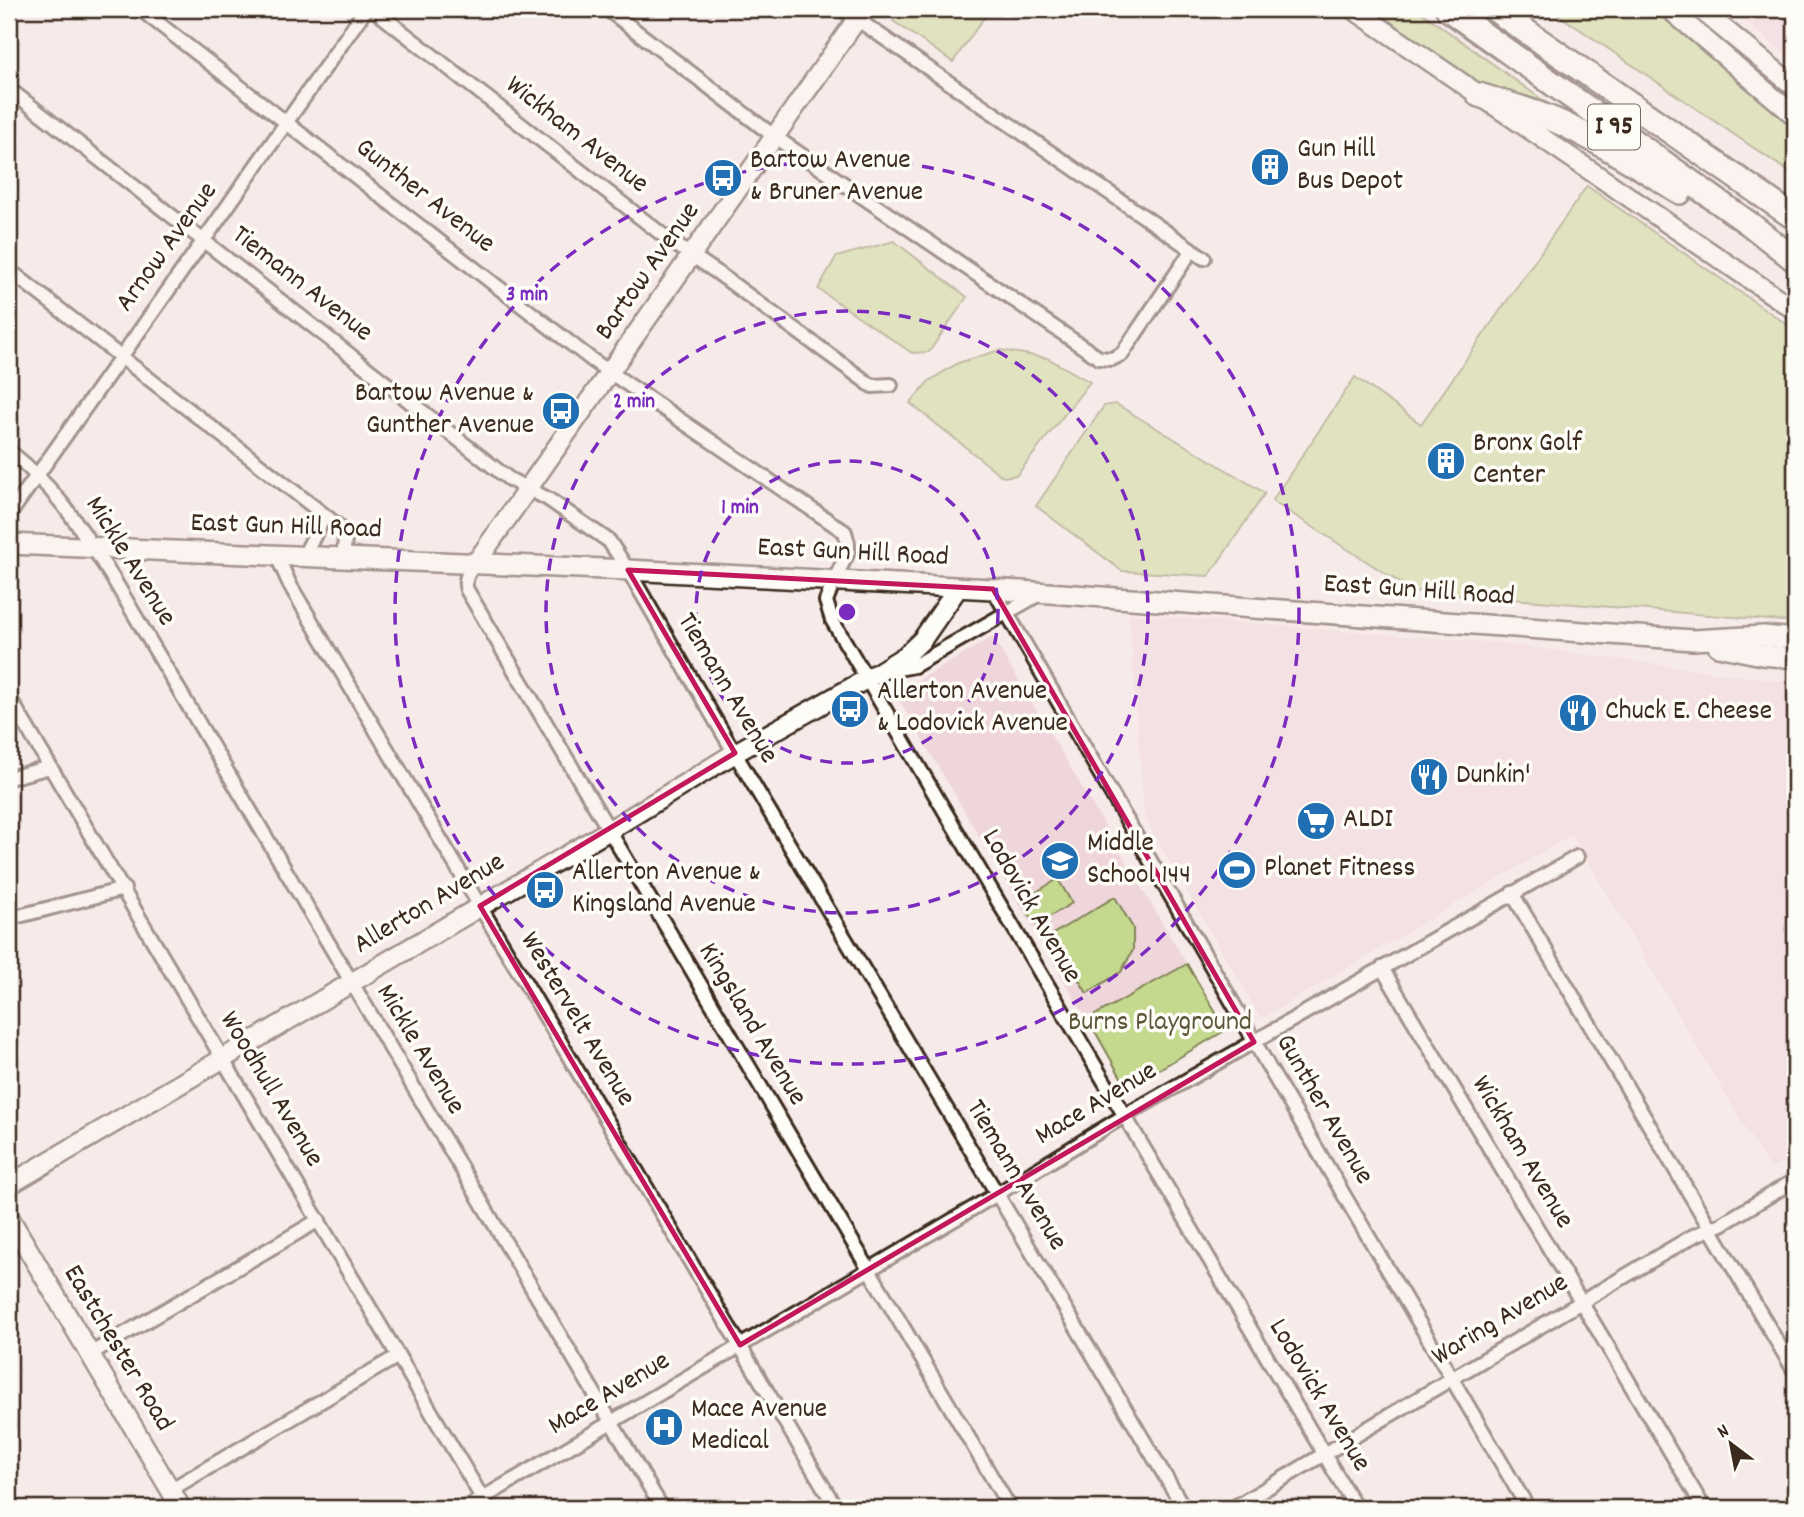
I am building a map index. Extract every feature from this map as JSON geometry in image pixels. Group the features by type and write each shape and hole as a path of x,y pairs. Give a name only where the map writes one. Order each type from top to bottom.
{"highway":[{"name":"I 95","path":"1448,9 1787,253"},
{"name":"I 95","path":"1494,9 1795,218"},
{"path":"1518,9 1573,65"},
{"path":"1479,95 1571,128 1648,172 1730,227 1787,253"}],"main road":[{"path":"1353,9 1795,310"},
{"path":"1669,9 1795,116"},
{"path":"1700,9 1795,87"},
{"name":"Bartow Avenue","path":"475,564 861,14"},
{"name":"East Gun Hill Road","path":"9,544 628,570 1041,593 1693,640 1763,636 1795,639"},
{"name":"Allerton Avenue","path":"9,1185 735,753 905,656 922,640 958,589"},
{"name":"East Gun Hill Road","path":"1693,640 1762,656 1795,658"},
{"name":"Eastchester Road","path":"9,1217 181,1508"}],"street":[{"name":"Gunther Avenue","path":"140,9 611,373 845,532 849,542 848,552 834,581"},
{"name":"Arnow Avenue","path":"9,515 366,9"},
{"name":"Wickham Avenue","path":"373,9 673,243 872,386 891,385"},
{"path":"607,9 775,137 1099,358 1112,359 1122,354 1192,250"},
{"path":"842,9 861,14 1204,258"},
{"name":"Tiemann Avenue","path":"9,89 509,479 548,499 609,541 1184,1508"},
{"path":"9,270 341,528 345,539 343,558"},
{"name":"Mickle Avenue","path":"9,451 37,475 80,525 662,1508"},
{"path":"303,557 325,516"},
{"name":"Westervelt Avenue","path":"277,556 290,584 836,1508"},
{"name":"Kingsland Avenue","path":"475,564 466,577 467,590 1010,1508"},
{"name":"Lodovick Avenue","path":"834,581 826,601 837,629 873,676 1124,1116 1356,1508"},
{"name":"Gunther Avenue","path":"993,590 1528,1508"},
{"name":"Allerton Avenue","path":"873,676 914,666 1041,593"},
{"name":"Woodhull Avenue","path":"9,697 485,1503"},
{"path":"9,778 50,767"},
{"name":"Mace Avenue","path":"466,1508 485,1503 611,1422 1124,1116 1577,857"},
{"path":"9,920 124,889"},
{"path":"1512,893 1795,1372"},
{"name":"Wickham Avenue","path":"1382,968 1704,1508"},
{"name":"Waring Avenue","path":"1233,1508 1693,1236 1722,1224 1795,1180"},
{"path":"90,1354 319,1220"},
{"path":"170,1490 398,1356"}],"highlighted area":[{"path":"628,570 993,589 1254,1042 740,1345 480,906 735,753"}],"shaded area":[{"path":"1730,9 1795,9 1795,62"},
{"path":"1129,614 1499,643 1795,683 1795,1155 1770,1170 1572,835 1261,1019 1144,817"},
{"name":"Middle School 144","path":"993,637 1226,1030 1127,1088 895,693"}],"green space":[{"path":"901,9 990,9 953,62 893,21"},
{"path":"1370,9 1417,9 1548,104 1545,110 1482,85"},
{"path":"1550,9 1654,9 1795,125 1795,176"},
{"path":"1587,186 1795,330 1795,622 1413,591 1272,501 1355,377 1421,424"},
{"path":"894,241 967,297 929,352 912,353 818,289 836,257"},
{"path":"1000,350 1047,358 1090,382 1017,475 1003,477 910,403 929,381 958,363"},
{"path":"1116,404 1265,493 1209,576 1122,571 1036,506 1104,406"},
{"path":"1058,879 1072,903 1036,925 1021,901"},
{"path":"1115,897 1133,928 1133,950 1121,972 1087,993 1051,935"},
{"name":"Burns Playground","path":"1187,964 1226,1030 1127,1088 1088,1019"}],"place":[{"name":"Gun Hill Bus Depot","path":"1270,167"},
{"name":"Bartow Avenue & Bruner Avenue","path":"723,178"},
{"name":"Bartow Avenue & Gunther Avenue","path":"561,411"},
{"name":"Bronx Golf Center","path":"1446,461"},
{"name":"Allerton Avenue & Lodovick Avenue","path":"850,709"},
{"name":"Chuck E. Cheese","path":"1578,713"},
{"name":"Dunkin'","path":"1429,777"},
{"name":"ALDI","path":"1316,821"},
{"name":"Middle School 144","path":"1060,861"},
{"name":"Planet Fitness","path":"1237,870"},
{"name":"Allerton Avenue & Kingsland Avenue","path":"545,890"},
{"name":"Mace Avenue Medical","path":"664,1427"}]}
